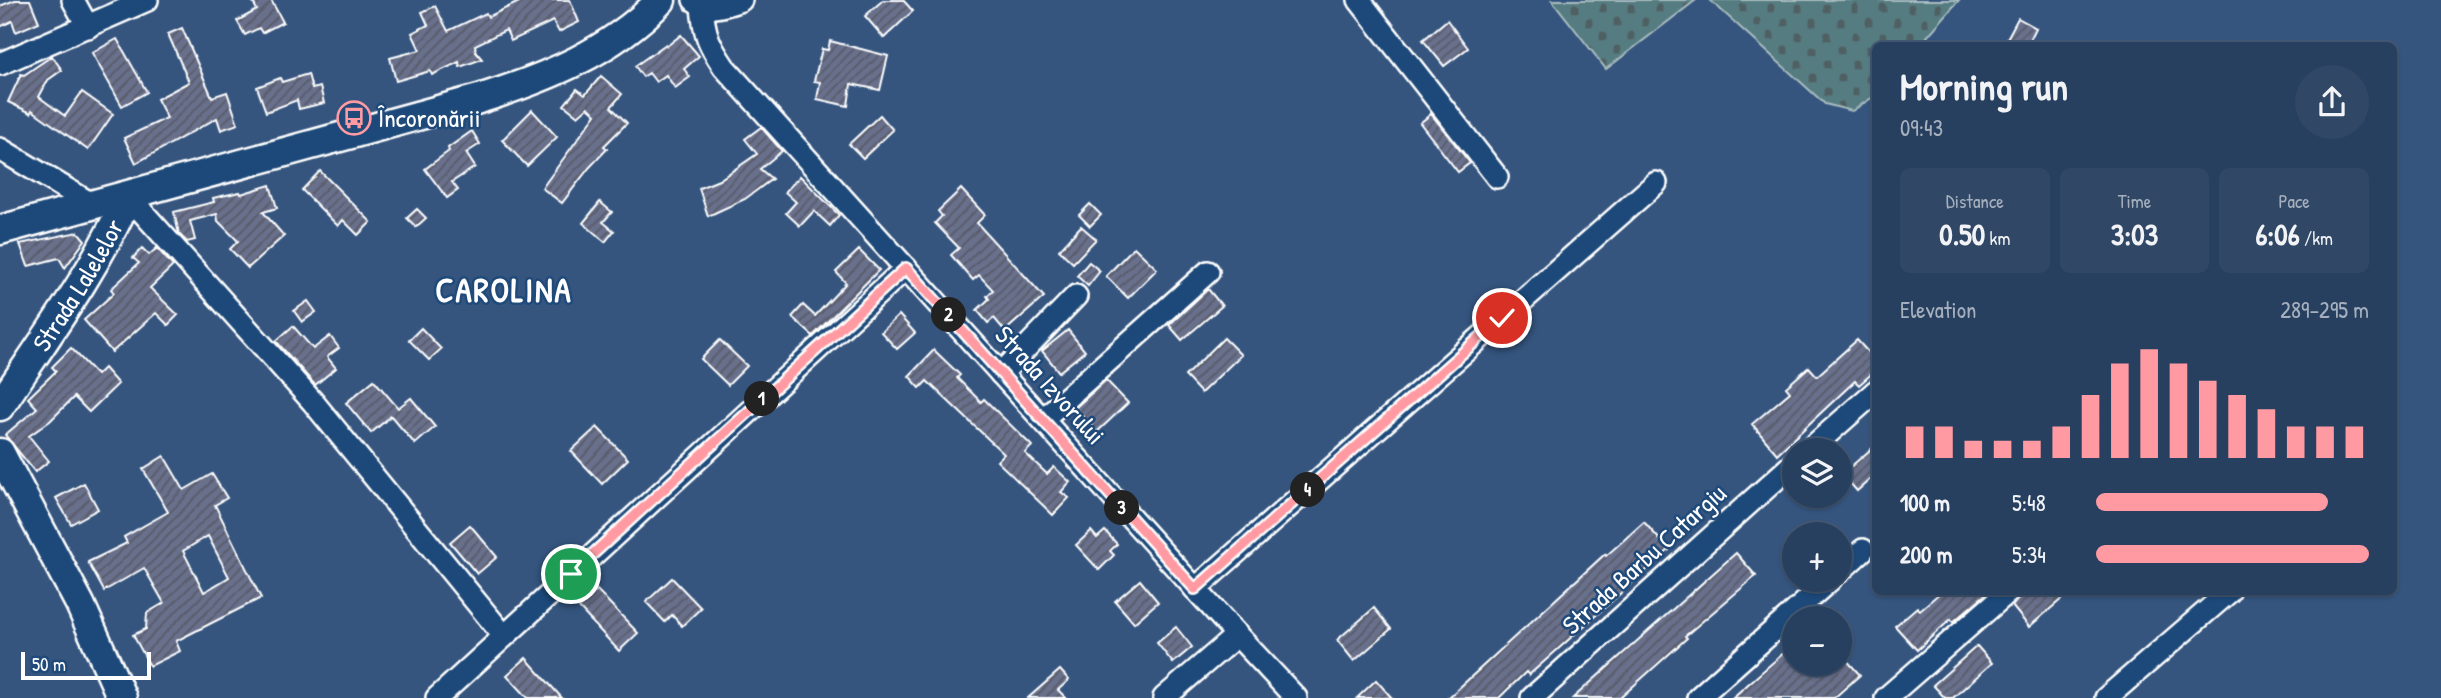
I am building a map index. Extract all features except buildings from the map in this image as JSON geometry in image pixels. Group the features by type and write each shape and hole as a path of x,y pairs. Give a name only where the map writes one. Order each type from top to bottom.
{"main road":[{"path":"0,230 521,85 562,69 602,48 661,0"},
{"name":"Strada Lalelelor","path":"0,406 97,257 128,196"},
{"path":"0,453 80,604 122,698"}],"street":[{"path":"73,0 88,27"},
{"path":"0,64 147,0"},
{"path":"698,3 720,8 741,0"},
{"path":"1359,0 1497,177"},
{"name":"Strada Izvorului","path":"698,3 710,46 724,67 1296,698"},
{"path":"0,149 93,205"},
{"path":"1195,589 1656,183"},
{"path":"128,196 313,402 504,636"},
{"path":"437,698 906,268"},
{"path":"1043,419 1208,272"},
{"path":"1001,374 1076,296"},
{"path":"1823,438 1872,395"},
{"name":"Strada Barbu Catargiu","path":"1532,698 1782,474"},
{"path":"1852,560 1863,550"},
{"path":"1698,698 1816,592"},
{"path":"1900,693 2005,595"},
{"path":"2106,698 2226,595"},
{"path":"1164,698 1237,635"}],"green space":[{"path":"1552,0 1696,0 1606,69"},
{"path":"1710,0 1959,0 1923,42 1872,42 1872,98 1852,111 1825,104"}],"place":[{"name":"Încoronării","path":"354,118"}],"district":[{"name":"CAROLINA","path":"504,290"}],"route":[{"path":"571,574 906,268 1195,589 1502,318"}]}
